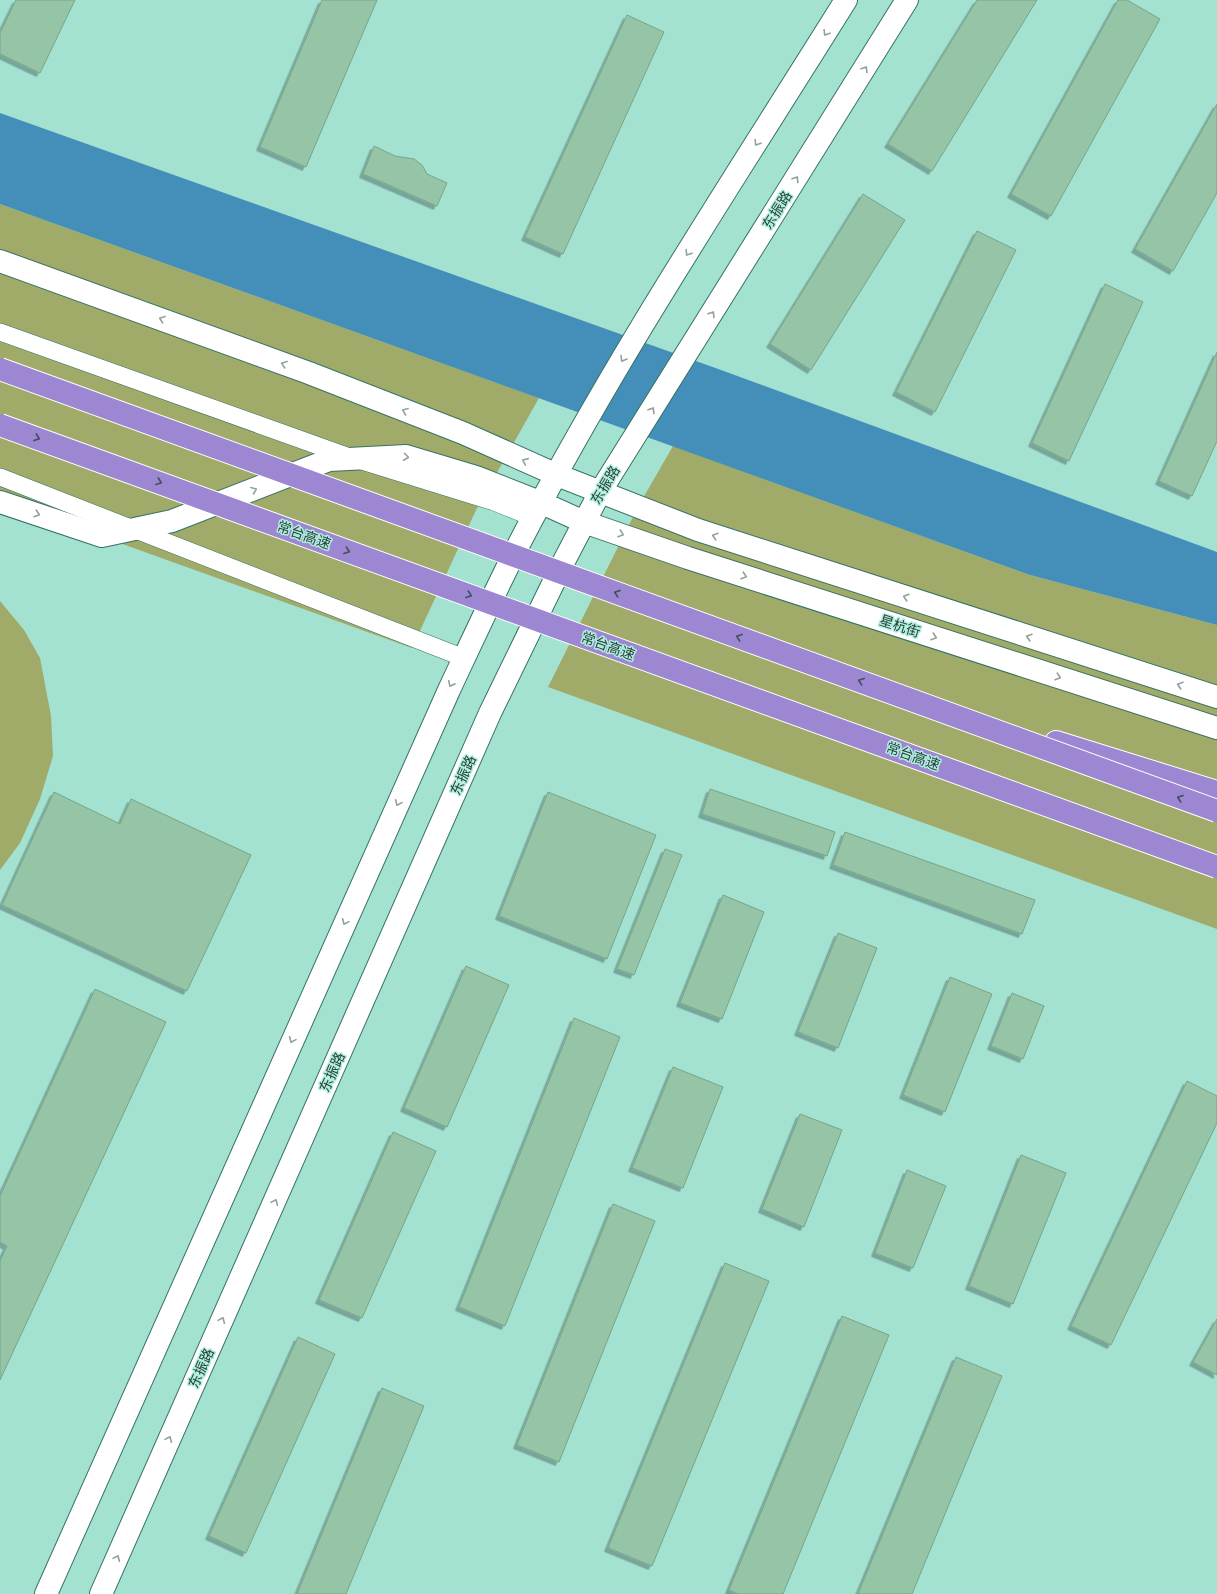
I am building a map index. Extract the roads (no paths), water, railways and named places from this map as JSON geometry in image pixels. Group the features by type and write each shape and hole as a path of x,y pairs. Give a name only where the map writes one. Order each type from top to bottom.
{"highway":[{"path":"0,369 1217,811"},
{"name":"常台高速","path":"0,425 1217,867"},
{"path":"882,689 1217,792"}],"main road":[{"path":"46,1594 464,658 520,542 643,325 846,0"},
{"name":"东振路","path":"101,1594 490,713 584,522 600,492 692,347 907,0"},
{"name":"星杭街","path":"0,260 309,373 463,434 557,475 705,533 1217,697"},
{"name":"星杭街","path":"0,502 102,536 172,521 329,460 406,456 476,477 538,510 584,522 688,558 1217,728"}],"lane":[{"path":"0,332 355,459 494,502 538,510"},
{"path":"0,477 464,658"}],"water":[{"path":"0,113 721,370 1217,552 1217,625 1030,575 0,204"}]}
